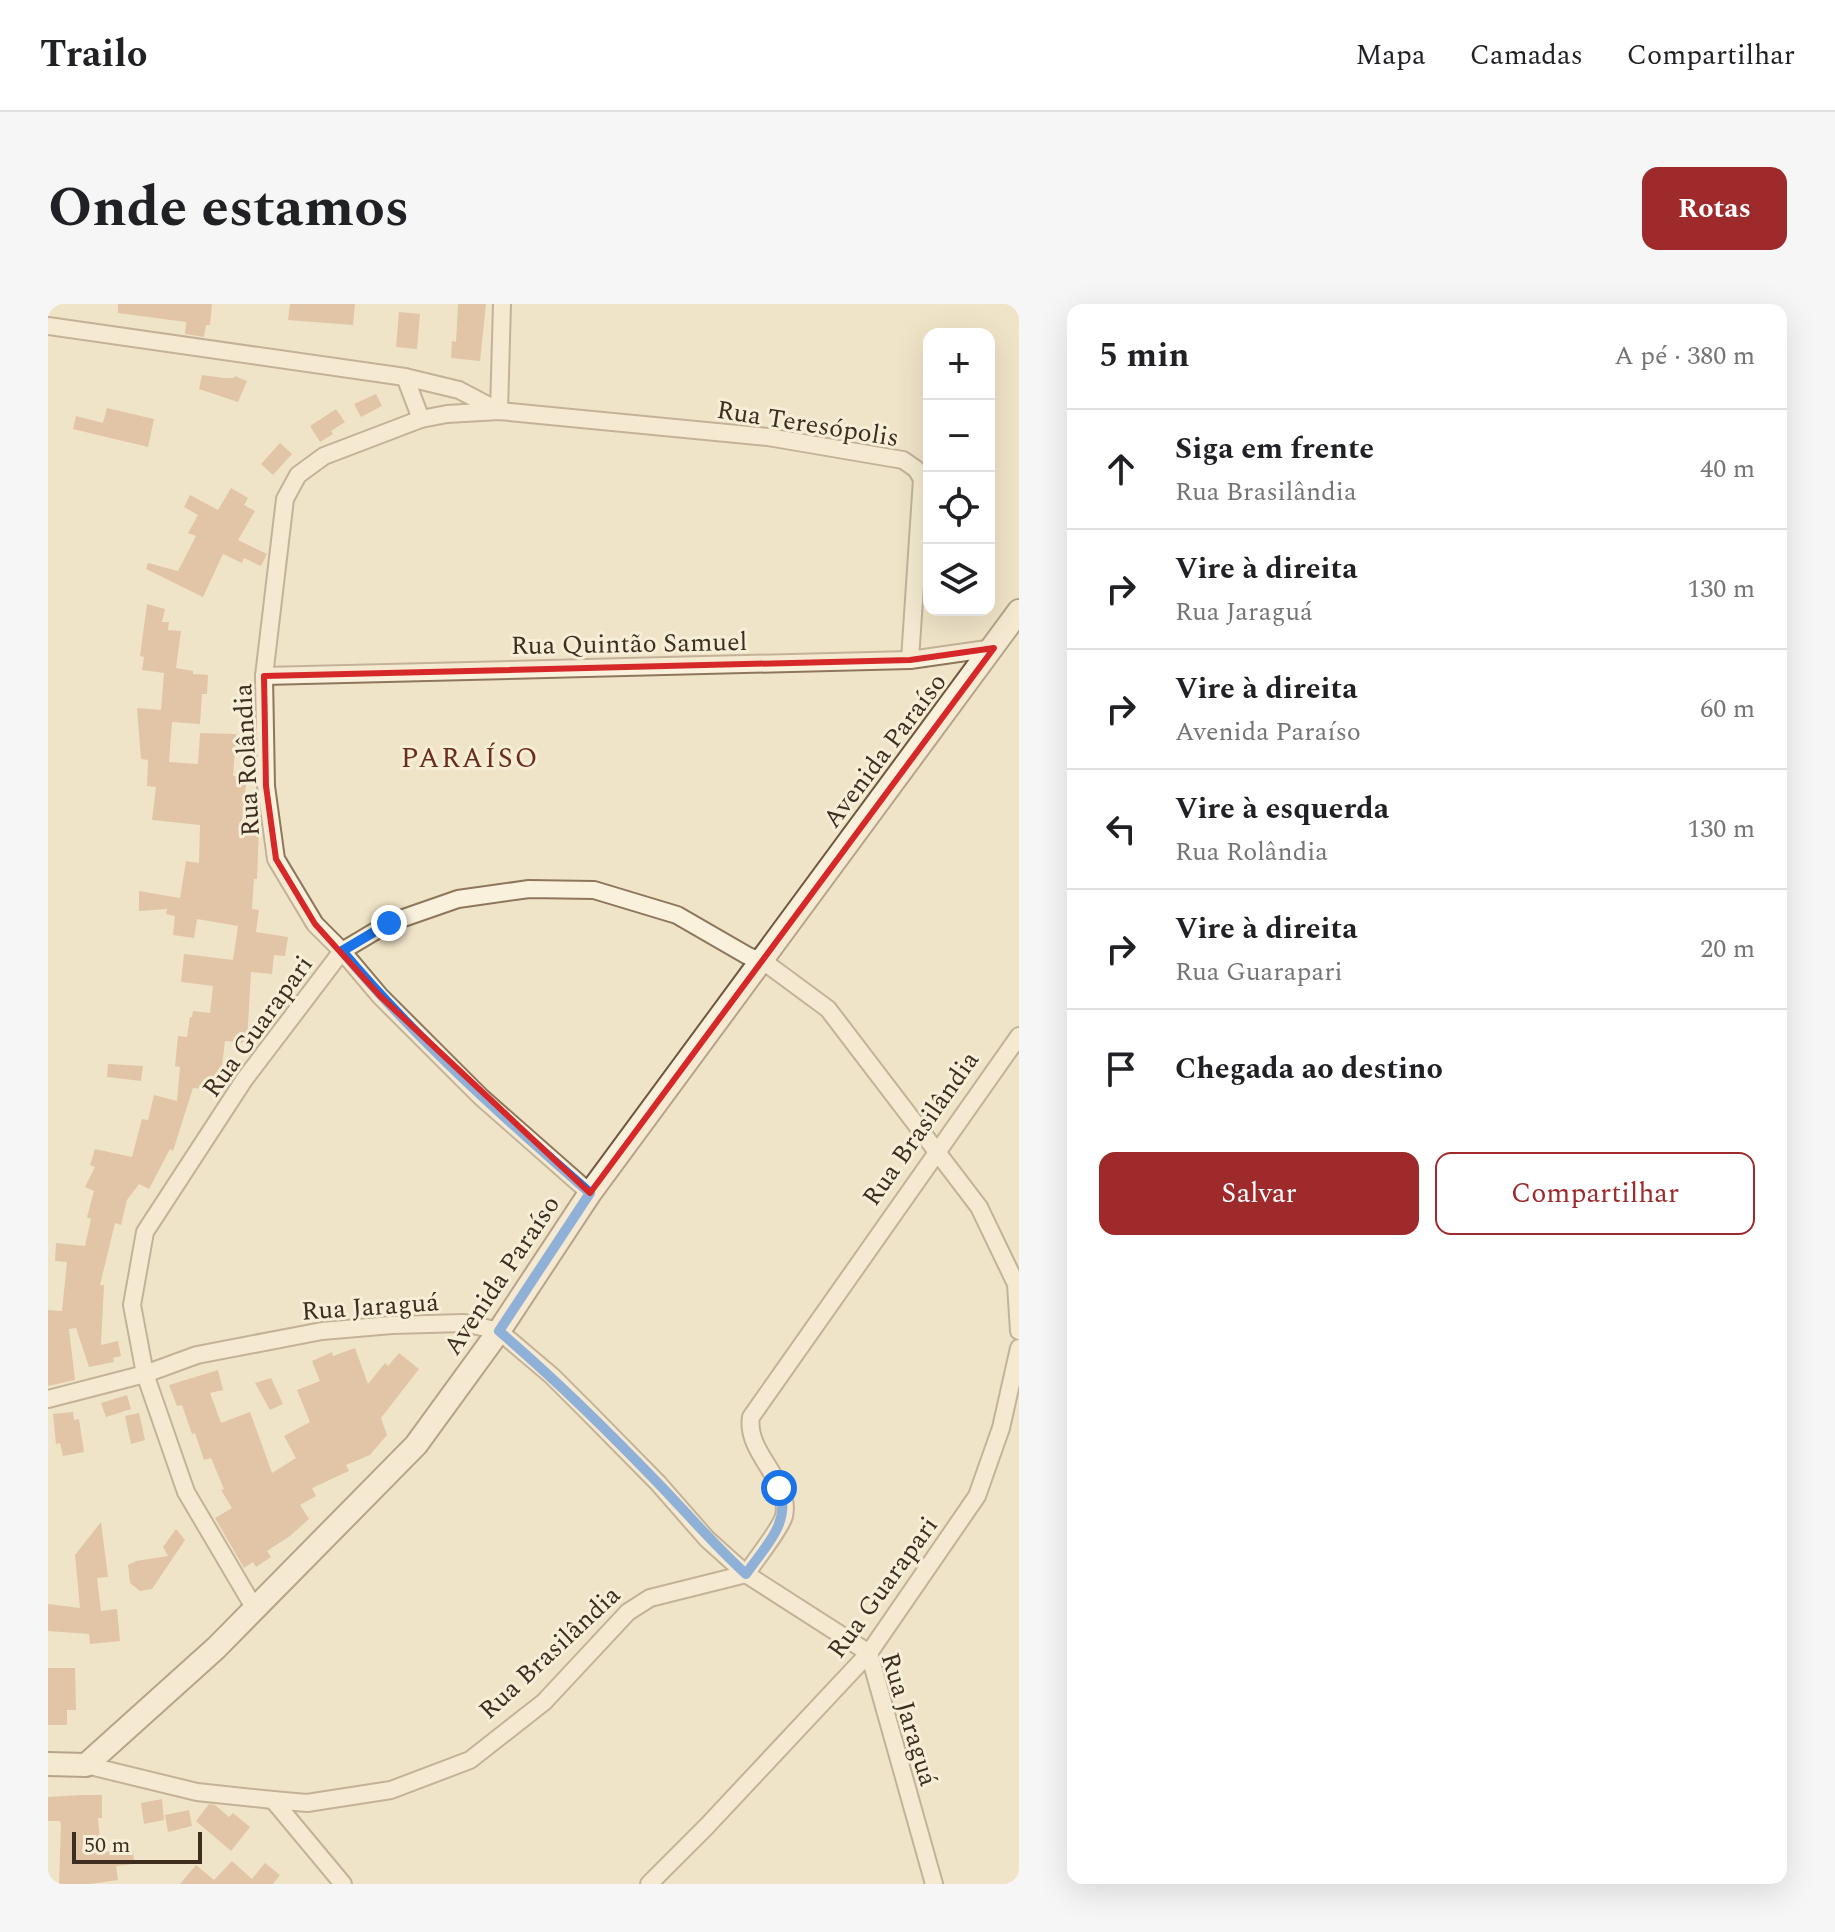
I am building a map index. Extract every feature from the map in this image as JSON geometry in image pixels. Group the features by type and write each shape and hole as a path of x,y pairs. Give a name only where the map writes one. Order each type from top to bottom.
{"main road":[{"name":"Avenida Paraíso","path":"86,1765 216,1648 416,1445 499,1331 590,1193 1019,611"},
{"name":"Rua Brasilândia","path":"48,1764 86,1765"}],"street":[{"path":"499,411 502,304"},
{"name":"Rua Teresópolis","path":"48,326 405,377 459,390 499,411"},
{"path":"405,377 421,419"},
{"name":"Rua Teresópolis","path":"275,583 285,499 298,475 344,446 421,419 499,411 768,437 903,460 916,469 922,479 910,660"},
{"name":"Rua Rolândia","path":"275,583 264,676 266,786 276,859 315,924 380,996 481,1097 590,1193"},
{"name":"Rua Quintão Samuel","path":"264,676 910,660 994,648"},
{"name":"Rua Guarapari","path":"255,1609 186,1492 145,1374 132,1305 145,1232 244,1080 342,951 389,923 458,899 529,889 594,890 677,915 748,956 763,961 828,1009 979,1207 1016,1284 1019,1331"},
{"name":"Rua Brasilândia","path":"86,1765 197,1792 307,1803 391,1790 470,1760 544,1702 628,1612 650,1598 746,1574 784,1518 783,1500 749,1428 751,1417 1019,1036"},
{"name":"Rua Jaraguá","path":"48,1399 145,1374 197,1355 322,1331 464,1323 499,1331 580,1403 658,1483 707,1539 746,1574 869,1653 934,1884"},
{"name":"Rua Guarapari","path":"649,1884 869,1653 977,1496 1001,1428 1019,1350"},
{"path":"273,1800 343,1884"}],"highlighted area":[{"path":"994,648 590,1193 380,996 315,924 276,859 266,786 264,676 910,660"}],"building":[{"path":"118,304 212,304 210,325 206,325 204,337 185,334 186,322 118,313"},
{"path":"290,304 355,304 353,325 288,320"},
{"path":"458,304 486,304 480,361 451,358 452,341 456,342"},
{"path":"399,312 420,314 417,349 396,347"},
{"path":"202,375 235,376 247,381 238,402 199,389"},
{"path":"376,394 382,406 361,417 354,404"},
{"path":"107,408 154,419 148,447 73,429 76,416 103,423"},
{"path":"336,409 345,422 320,442 310,426"},
{"path":"280,443 292,454 273,475 261,464"},
{"path":"231,488 248,498 244,505 255,511 238,540 267,554 261,566 244,558 242,563 223,554 203,597 146,569 148,563 178,571 196,536 188,533 198,515 184,507 190,495 218,510"},
{"path":"147,604 165,609 162,622 169,622 168,630 181,631 176,668 208,675 207,694 202,694 200,724 172,722 169,762 198,764 200,733 236,734 233,776 247,777 241,828 259,829 252,909 259,910 256,932 288,937 285,956 274,955 272,974 251,972 247,1043 225,1041 219,1090 193,1088 173,1151 170,1149 149,1189 139,1184 127,1200 121,1225 115,1223 100,1285 104,1285 101,1345 118,1341 121,1356 113,1358 114,1362 89,1367 76,1328 69,1329 75,1380 48,1386 48,1310 62,1311 67,1262 55,1261 56,1243 85,1246 91,1219 87,1217 94,1191 85,1187 95,1167 90,1165 95,1149 132,1157 142,1119 148,1120 154,1095 177,1101 180,1067 175,1066 178,1036 187,1037 193,1011 210,1013 213,986 181,982 184,954 233,960 238,926 197,919 194,938 173,935 175,916 166,914 167,909 139,911 139,891 180,898 186,861 199,863 200,825 152,820 156,787 147,786 148,760 141,759 137,708 161,710 164,673 142,670 144,657 140,656"},
{"path":"108,1064 143,1066 141,1081 107,1077"},
{"path":"355,1348 368,1384 385,1363 388,1366 399,1353 419,1369 381,1418 387,1435 370,1455 346,1465 349,1471 312,1488 316,1496 300,1505 309,1519 267,1551 271,1557 256,1567 253,1562 244,1568 215,1518 232,1508 221,1490 224,1489 211,1458 204,1460 182,1405 177,1406 169,1385 218,1370 223,1390 210,1393 221,1423 250,1412 272,1473 296,1458 284,1436 310,1422 297,1390 320,1381 312,1361 332,1352 333,1356"},
{"path":"271,1378 283,1404 270,1410 255,1383"},
{"path":"127,1395 131,1409 106,1417 101,1403"},
{"path":"73,1412 74,1420 79,1419 84,1452 63,1456 60,1443 56,1444 53,1414"},
{"path":"139,1413 145,1440 131,1444 125,1416"},
{"path":"101,1522 108,1577 97,1578 101,1611 117,1609 120,1641 90,1644 89,1634 48,1631 48,1604 80,1608 75,1555"},
{"path":"176,1529 185,1540 152,1589 140,1591 130,1583 128,1565 168,1556 163,1547"},
{"path":"48,1668 75,1668 76,1710 67,1710 67,1725 48,1725"},
{"path":"102,1795 102,1818 98,1818 101,1852 133,1850 134,1864 116,1866 118,1880 59,1884 61,1824 60,1821 48,1821 48,1797"},
{"path":"162,1799 164,1820 144,1824 141,1803"},
{"path":"209,1804 215,1805 229,1817 233,1813 250,1827 231,1851 196,1821"},
{"path":"189,1810 192,1826 168,1832 165,1815"},
{"path":"232,1861 252,1879 265,1863 280,1875 273,1884 180,1884 196,1865 214,1880"}],"district":[{"name":"PARAÍSO","path":"470,757"}],"route":[{"path":"389,923 342,951 380,996 481,1097 590,1193 499,1331 552,1376 658,1483 707,1539 746,1574 784,1518 779,1488"}]}
